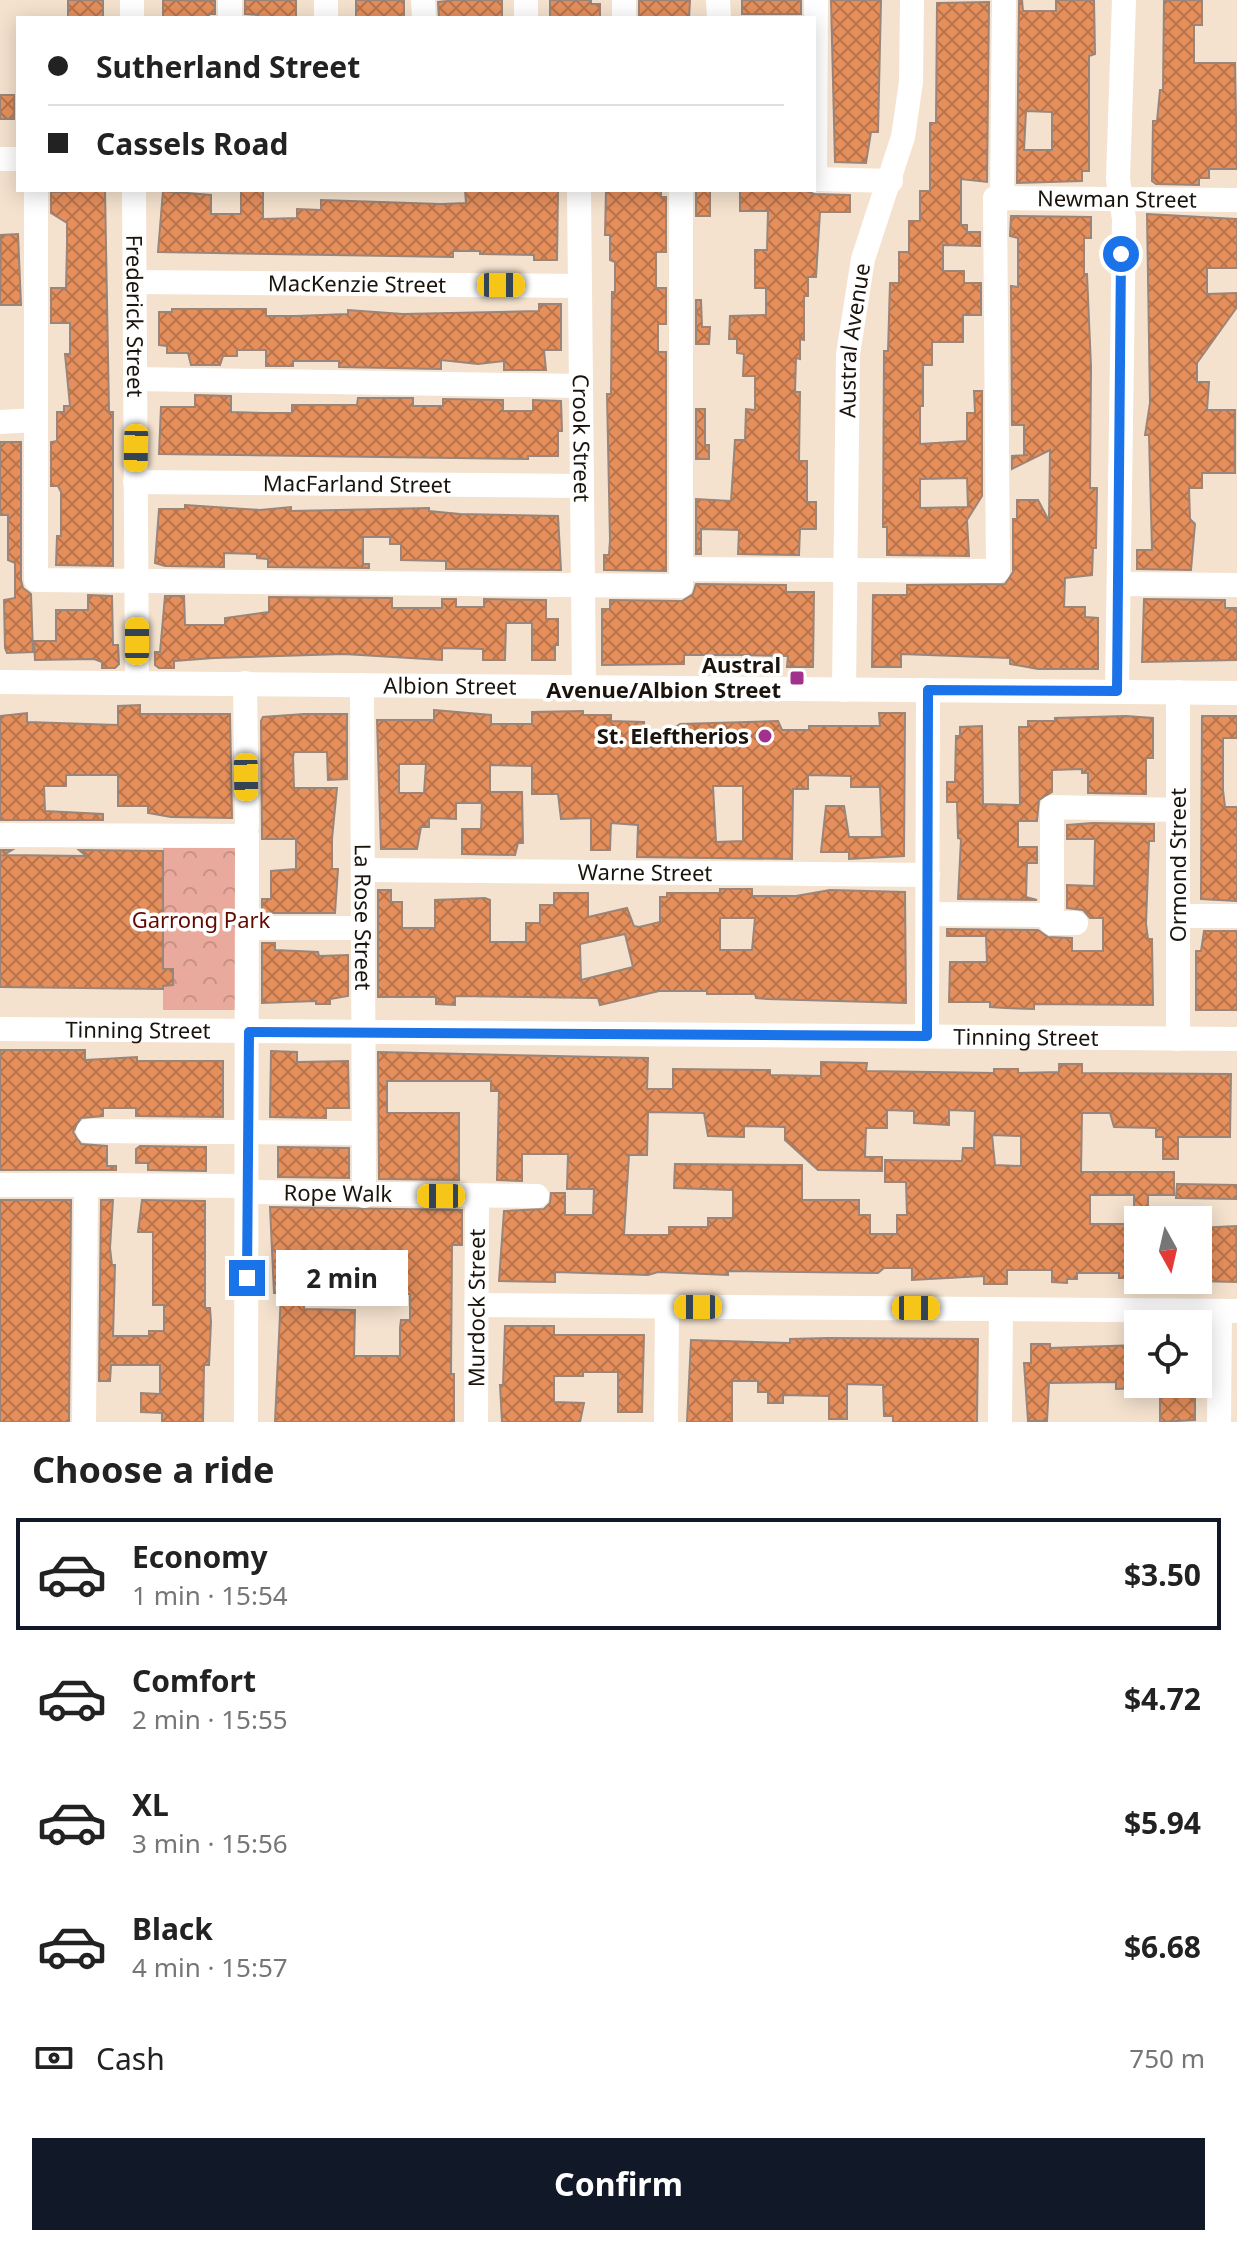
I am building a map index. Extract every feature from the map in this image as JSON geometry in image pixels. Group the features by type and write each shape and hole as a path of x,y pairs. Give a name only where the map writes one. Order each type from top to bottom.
{"street":[{"name":"Austral Avenue","path":"844,690 848,354 863,259 891,181 908,111 912,0"},
{"path":"681,569 998,571 999,198 1004,0"},
{"path":"1117,691 1122,199 1118,158 1124,0"},
{"path":"816,179 891,181"},
{"path":"36,192 36,580 582,586 681,586 681,192"},
{"name":"Frederick Street","path":"134,192 137,683"},
{"name":"Crook Street","path":"579,192 584,687"},
{"name":"Newman Street","path":"999,198 1237,200"},
{"name":"MacKenzie Street","path":"135,282 579,286"},
{"path":"135,379 580,386"},
{"path":"0,422 36,420"},
{"name":"MacFarland Street","path":"135,482 580,486"},
{"path":"1119,584 1237,585"},
{"name":"Albion Street","path":"0,682 1237,693"},
{"path":"245,683 247,826"},
{"name":"La Rose Street","path":"362,685 364,1196"},
{"path":"927,1036 928,690"},
{"name":"Ormond Street","path":"1178,692 1178,1039"},
{"path":"928,914 1044,915 1064,923 1052,807 1178,810"},
{"path":"0,835 247,836 246,1422"},
{"name":"Warne Street","path":"363,870 928,875"},
{"path":"1178,916 1237,916"},
{"path":"248,928 363,928"},
{"name":"Tinning Street","path":"0,1029 1237,1039"},
{"path":"88,1131 364,1133"},
{"name":"Rope Walk","path":"0,1185 248,1189 364,1196 537,1196"},
{"path":"84,1422 86,1185"},
{"name":"Murdock Street","path":"476,1422 477,1196"},
{"path":"476,1305 1228,1311 1219,1422"},
{"path":"666,1422 667,1307"},
{"path":"1000,1422 1001,1309"}],"green space":[{"name":"Garrong Park","path":"163,848 239,848 240,1010 163,1010"}],"building":[{"path":"68,0 103,0 103,16 68,16"},
{"path":"163,0 215,1 215,14 209,16 163,16"},
{"path":"245,0 296,0 296,16 245,14"},
{"path":"356,0 404,0 404,16 356,16"},
{"path":"502,0 502,16 439,16 438,2"},
{"path":"550,0 591,0 591,4 600,4 600,16 550,16"},
{"path":"639,0 690,0 689,16 639,16"},
{"path":"742,0 801,0 801,14 742,14"},
{"path":"831,0 881,0 878,132 871,132 866,163 835,162"},
{"path":"1019,0 1022,0 1023,11 1056,11 1056,0 1094,0 1095,54 1089,56 1089,171 1082,171 1082,181 1017,183","holes":["1026,111 1052,112 1052,150 1024,150"]},
{"path":"1164,0 1202,0 1202,25 1194,25 1194,63 1235,63 1237,169 1209,169 1209,178 1199,178 1199,185 1156,184 1152,181 1153,121 1157,121 1160,90 1163,90"},
{"path":"989,2 987,182 961,179 961,225 967,225 967,232 980,232 980,246 943,245 943,271 964,271 964,283 981,283 981,315 963,315 963,342 932,342 932,365 923,365 920,444 967,441 967,413 975,413 974,391 982,391 982,496 967,520 969,556 887,555 887,527 883,527 884,351 888,351 890,283 899,283 899,252 909,252 909,221 920,221 920,191 930,191 930,123 936,123 937,3","holes":["967,478 968,507 920,508 920,479"]},
{"path":"0,95 14,95 14,119 0,119"},
{"path":"51,192 105,192 109,412 113,412 113,566 56,565 57,536 61,536 61,492 58,486 51,486 51,442 57,441 57,412 64,412 64,406 70,406 65,354 70,354 70,323 51,323 51,288 66,288 67,223 51,213"},
{"path":"163,192 211,195 211,214 241,214 241,192 263,192 263,219 297,218 297,209 321,210 321,200 441,204 466,203 465,192 558,192 557,260 534,260 534,255 480,254 480,251 453,251 453,257 158,252"},
{"path":"606,192 661,192 661,197 666,197 666,252 656,252 656,288 666,288 666,324 658,324 658,352 666,352 666,571 604,570 604,555 609,555 610,540 607,394 611,394 612,292 615,292 615,262 610,260 610,235 605,235"},
{"path":"696,192 710,192 710,216 696,216"},
{"path":"740,192 850,195 850,212 820,212 816,277 808,277 808,296 804,296 804,340 800,339 800,359 796,358 795,392 800,392 799,461 807,461 807,502 816,502 816,529 800,529 799,555 738,554 739,530 701,529 701,554 696,554 696,499 731,501 735,440 745,440 746,409 755,410 755,376 743,376 744,354 737,353 737,339 729,339 730,316 766,315 766,288 755,288 755,250 767,250 768,211 740,211"},
{"path":"1147,214 1237,219 1237,268 1207,268 1207,294 1236,293 1237,307 1197,363 1197,382 1209,382 1207,410 1235,410 1235,473 1202,473 1202,488 1189,488 1190,519 1195,524 1191,570 1137,569 1137,550 1152,550 1149,435 1145,435 1150,403"},
{"path":"1011,216 1091,217 1091,238 1084,238 1084,274 1087,274 1091,367 1090,488 1097,488 1096,548 1093,548 1092,575 1065,578 1064,607 1085,607 1085,617 1098,618 1098,669 1038,669 1010,664 1010,658 901,654 901,667 872,667 873,595 907,595 907,585 1005,584 1013,572 1013,519 1017,519 1017,500 1038,500 1049,521 1050,450 1012,469 1012,456 1028,455 1024,455 1024,425 1012,425 1011,286 1018,287 1018,238 1010,236"},
{"path":"18,234 21,305 0,305 1,235"},
{"path":"696,300 701,300 702,327 710,327 709,344 696,344"},
{"path":"539,304 561,304 561,350 544,350 546,370 504,370 504,361 478,364 441,360 441,369 339,367 339,361 293,361 293,366 266,366 266,350 237,350 237,356 223,356 220,365 191,365 188,353 167,353 167,346 159,345 159,312 172,312 172,309 266,309 266,316 296,316 348,314 348,310 403,314 539,311"},
{"path":"195,395 231,396 231,412 266,413 292,413 292,405 357,405 358,398 413,398 413,406 443,406 443,399 503,400 503,411 533,411 533,400 561,401 562,431 558,431 558,456 528,456 528,459 159,454 161,407 195,407"},
{"path":"696,409 705,409 705,445 709,445 709,459 696,459"},
{"path":"0,442 21,442 21,580 23,588 31,594 33,652 7,653 5,648 4,600 15,598 15,563 8,560 8,515 0,515"},
{"path":"185,505 260,510 291,507 291,511 429,508 429,511 460,514 558,516 561,570 446,569 446,561 401,560 401,544 390,544 390,537 363,537 363,564 369,564 369,568 268,567 268,559 257,558 257,554 224,553 224,567 165,566 155,563 159,509 185,509"},
{"path":"696,584 786,585 786,592 814,592 813,667 787,667 788,656 740,655 684,655 684,664 602,665 602,609 610,609 610,600 682,601 693,594"},
{"path":"88,595 112,596 113,645 118,645 119,664 115,668 102,668 102,662 94,659 35,660 34,641 56,641 56,610 88,610"},
{"path":"165,596 184,596 185,625 225,625 225,618 269,612 269,597 392,598 392,608 442,608 442,599 456,599 456,607 484,607 484,599 546,600 546,619 558,619 558,645 555,645 555,660 532,660 532,623 506,623 505,660 483,660 483,649 442,648 442,660 344,654 174,661 174,668 159,668 155,665 155,652 160,652"},
{"path":"1144,599 1225,600 1225,608 1237,608 1237,660 1142,662"},
{"path":"140,705 140,714 230,714 232,818 171,817 148,813 148,806 118,806 118,775 66,775 66,786 44,786 45,811 103,814 103,820 0,820 0,716 27,713 27,722 118,725 118,706"},
{"path":"434,710 491,715 491,724 532,724 532,712 583,711 583,715 611,715 611,721 644,722 646,749 680,724 778,721 782,730 809,730 809,726 880,726 879,713 905,713 904,856 849,859 849,852 821,852 826,806 844,806 849,837 882,837 880,787 851,787 851,776 808,775 808,789 793,789 792,859 637,857 638,825 611,823 610,850 591,850 591,818 561,819 558,794 532,794 532,766 490,765 490,792 522,792 523,843 518,843 515,855 462,854 462,829 481,829 482,803 456,803 456,819 429,818 429,827 421,827 417,849 381,849 377,720 434,720","holes":["399,764 426,764 424,793 399,793","713,786 743,786 743,841 716,842"]},
{"path":"347,714 347,779 328,780 327,752 294,752 293,757 294,788 337,788 332,839 332,869 338,869 335,913 262,913 262,899 271,899 271,871 296,869 296,839 262,839 261,721 263,717"},
{"path":"1202,716 1237,716 1237,738 1223,738 1223,790 1225,807 1237,807 1237,901 1201,899"},
{"path":"1055,718 1153,718 1153,758 1146,758 1146,794 1088,793 1088,773 1082,773 1082,769 1052,770 1052,792 1039,800 1037,821 1018,821 1018,847 1037,847 1037,863 1027,863 1026,897 1037,900 958,899 961,839 958,838 957,802 947,802 947,782 955,782 956,736 960,736 960,727 982,726 983,804 1020,805 1019,727 1028,727 1028,721 1055,721"},
{"path":"1154,824 1154,841 1149,841 1146,924 1148,939 1152,939 1153,1005 1034,1004 1034,1009 990,1007 990,1002 949,1002 950,962 987,962 986,936 947,936 947,929 1038,930 1048,937 1072,938 1072,951 1103,951 1103,918 1090,918 1083,910 1067,908 1067,885 1094,886 1095,839 1067,839 1067,825"},
{"path":"0,850 12,850 4,855 86,856 79,850 163,851 163,969 173,969 173,985 163,986 163,989 0,987"},
{"path":"720,889 752,889 752,896 796,896 830,890 905,892 906,1003 767,999 756,998 755,994 707,994 707,991 659,991 600,1005 598,998 455,996 455,1005 436,1004 436,997 378,997 378,890 391,890 391,902 402,902 402,928 435,928 435,900 490,900 490,942 526,942 526,923 540,923 540,905 554,905 554,893 588,893 588,917 627,908 634,926 639,927 660,922 660,897 667,897 667,893 720,893","holes":["720,918 755,918 752,950 720,950","625,934 633,967 581,980 580,944"]},
{"path":"1204,931 1237,931 1237,1010 1196,1010 1196,951 1201,951"},
{"path":"262,943 275,943 275,950 318,952 319,956 348,955 348,996 330,999 330,1004 316,1004 316,1001 262,1003"},
{"path":"0,1050 85,1050 85,1060 137,1057 137,1061 223,1061 223,1117 136,1116 136,1108 103,1108 103,1116 81,1118 73,1132 81,1144 107,1146 107,1166 116,1166 116,1170 0,1170"},
{"path":"271,1051 297,1052 297,1062 348,1061 349,1108 326,1108 326,1118 270,1117"},
{"path":"378,1052 648,1058 647,1089 673,1089 673,1069 770,1070 770,1075 821,1076 821,1062 867,1063 866,1071 994,1073 994,1069 1018,1069 1018,1073 1059,1072 1059,1064 1082,1064 1082,1073 1231,1074 1230,1137 1178,1137 1178,1159 1163,1159 1163,1137 1156,1137 1156,1128 1114,1127 1110,1113 1082,1113 1081,1172 1174,1172 1174,1195 1148,1195 1148,1206 1134,1206 1134,1195 1090,1195 1090,1224 1124,1224 1124,1278 1119,1278 1119,1273 1077,1273 1077,1279 1067,1279 1067,1283 1052,1282 1052,1270 1007,1270 1007,1284 984,1284 984,1276 912,1280 912,1268 884,1268 878,1273 728,1271 728,1275 555,1272 555,1282 499,1281 504,1211 544,1209 550,1203 551,1193 565,1193 565,1215 593,1215 594,1189 567,1189 568,1154 522,1154 522,1181 497,1180 499,1091 491,1091 491,1081 387,1081 387,1113 459,1113 459,1180 379,1179","holes":["887,1110 914,1111 914,1123 949,1125 949,1110 975,1111 974,1148 963,1148 962,1161 885,1160 885,1182 906,1182 907,1215 897,1215 897,1234 870,1234 870,1215 859,1215 859,1200 802,1200 802,1165 675,1164 674,1188 733,1190 733,1218 708,1218 708,1227 669,1227 669,1235 624,1235 629,1155 647,1155 648,1112 704,1113 708,1136 744,1137 744,1126 785,1127 785,1140 818,1170 882,1171 882,1157 865,1157 866,1128 887,1128","992,1135 1021,1136 1021,1166 995,1165"]},
{"path":"140,1146 206,1147 206,1171 148,1170 148,1163 136,1163 136,1149"},
{"path":"278,1147 349,1148 349,1178 278,1177"},
{"path":"1177,1184 1237,1185 1237,1199 1176,1198"},
{"path":"0,1200 71,1200 69,1422 0,1422"},
{"path":"101,1200 113,1200 110,1248 112,1265 115,1265 113,1336 149,1336 149,1331 164,1331 164,1305 153,1305 153,1232 138,1232 142,1200 205,1201 205,1308 210,1308 211,1322 209,1365 204,1365 203,1422 162,1422 162,1413 141,1412 141,1393 160,1394 160,1365 111,1365 110,1381 99,1381"},
{"path":"270,1207 462,1210 462,1245 452,1245 451,1374 454,1374 454,1422 275,1422 281,1293 274,1293","holes":["305,1255 358,1256 358,1294 410,1294 410,1320 401,1320 400,1356 354,1356 355,1310 304,1309"]},
{"path":"1236,1226 1237,1282 1212,1281 1212,1227"},
{"path":"505,1326 554,1326 554,1335 644,1335 642,1412 618,1412 618,1372 583,1372 583,1376 554,1376 554,1402 584,1403 580,1422 502,1422 500,1385 503,1385"},
{"path":"790,1339 978,1339 977,1422 893,1422 893,1416 884,1416 883,1385 847,1384 847,1419 829,1419 829,1396 783,1395 783,1403 768,1403 768,1392 758,1392 758,1381 732,1381 732,1422 687,1422 691,1340 790,1343"},
{"path":"1031,1344 1050,1344 1050,1348 1124,1345 1124,1389 1116,1389 1116,1382 1049,1383 1047,1421 1028,1421 1024,1363 1031,1363"},
{"path":"1160,1398 1195,1398 1195,1420 1160,1422"}],"place":[{"name":"Austral Avenue/Albion Street","path":"797,678"},
{"name":"St. Eleftherios","path":"765,736"}],"route":[{"path":"247,1278 249,1032 927,1036 928,690 1117,691 1121,254"}]}
